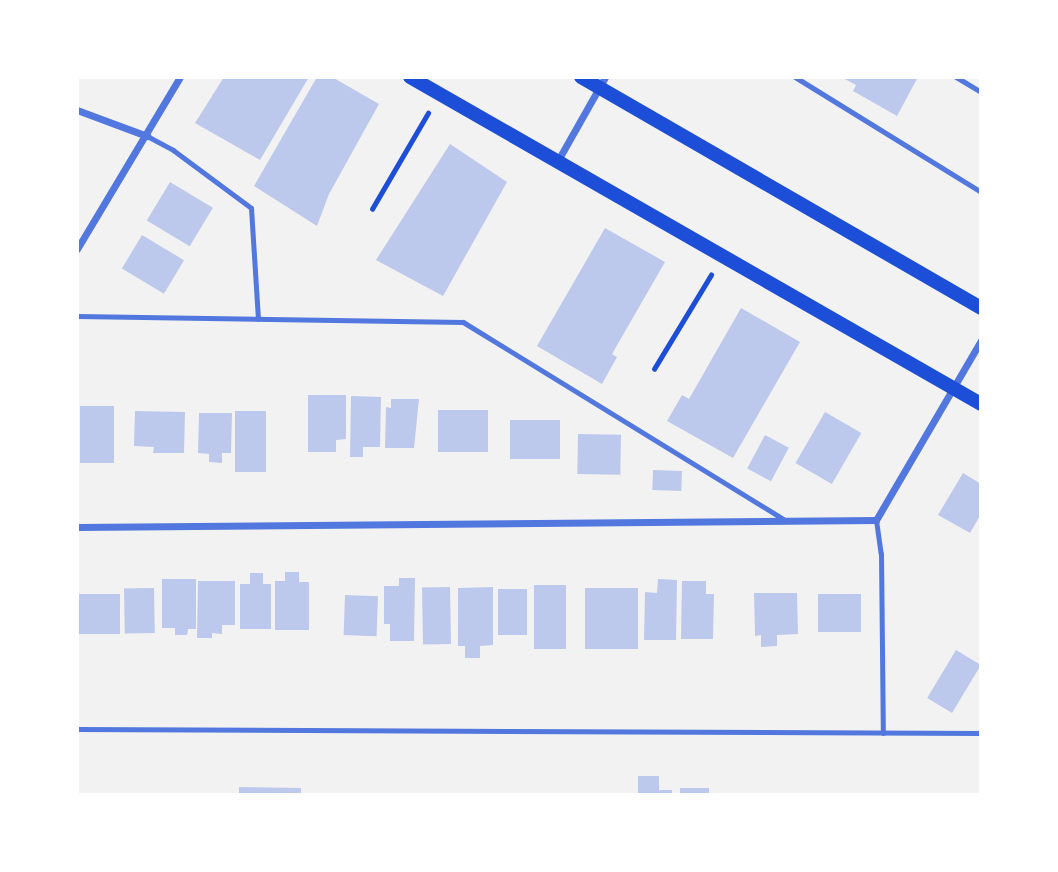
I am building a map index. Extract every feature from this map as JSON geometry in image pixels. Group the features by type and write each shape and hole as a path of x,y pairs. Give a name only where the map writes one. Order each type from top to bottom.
{"main road":[{"path":"410,77 556,164 981,404"},
{"path":"581,77 601,82 981,308"}],"street":[{"path":"77,249 180,77"},
{"path":"556,164 601,82"},
{"path":"79,110 147,136"},
{"path":"77,527 876,520 981,340"}],"lane":[{"path":"795,77 981,192"},
{"path":"956,77 981,92"},
{"path":"147,136 173,150 251,208 258,319"},
{"path":"77,316 463,322 789,522"},
{"path":"876,520 881,554 884,733"},
{"path":"77,729 981,733"}],"path":[{"path":"372,209 429,111"},
{"path":"653,369 711,275"}],"building":[{"path":"224,77 309,77 260,160 195,123"},
{"path":"317,77 332,77 379,104 329,194 317,226 254,186"},
{"path":"841,77 918,77 897,116 853,91 856,85"},
{"path":"450,144 507,182 443,296 376,260"},
{"path":"170,182 213,208 190,246 147,221"},
{"path":"605,228 665,262 612,354 617,357 602,384 537,346"},
{"path":"142,235 184,260 164,294 122,268"},
{"path":"741,308 800,342 733,458 667,421 682,395 689,399"},
{"path":"308,395 346,395 346,439 336,440 336,452 308,452"},
{"path":"351,396 381,397 380,447 363,447 363,457 350,457"},
{"path":"391,399 419,399 414,448 385,448 386,407 391,408"},
{"path":"80,406 114,406 114,463 80,463"},
{"path":"438,410 488,410 488,452 438,452"},
{"path":"135,411 185,412 184,453 153,453 154,447 134,446"},
{"path":"235,411 266,411 266,472 235,472"},
{"path":"825,412 861,433 832,484 796,463"},
{"path":"199,413 232,413 231,453 222,453 222,463 209,462 209,454 198,453"},
{"path":"510,420 560,420 560,459 510,459"},
{"path":"578,434 621,435 620,475 577,474"},
{"path":"765,435 789,448 771,481 747,469"},
{"path":"653,470 682,471 681,491 652,490"},
{"path":"963,473 981,484 981,514 970,533 938,515"},
{"path":"285,572 299,572 299,582 309,582 309,630 275,630 275,581 285,581"},
{"path":"250,573 263,573 263,584 271,584 271,629 240,629 240,584 250,584"},
{"path":"399,578 415,578 414,641 390,641 390,624 384,624 384,586 399,586"},
{"path":"162,579 196,579 196,629 188,629 187,635 175,635 175,628 162,628"},
{"path":"658,579 677,580 676,640 644,640 645,592 657,593"},
{"path":"198,581 235,581 235,625 222,625 222,634 212,633 212,638 197,638"},
{"path":"682,581 706,581 706,594 714,594 713,639 681,639"},
{"path":"534,585 566,585 566,649 534,649"},
{"path":"422,587 450,587 451,644 423,644"},
{"path":"493,587 493,645 480,646 480,658 465,658 465,646 458,646 458,588"},
{"path":"154,588 155,633 125,634 124,589"},
{"path":"585,588 638,588 638,649 585,649"},
{"path":"498,589 527,589 527,635 498,635"},
{"path":"754,593 797,593 798,634 777,635 777,646 761,647 761,635 755,636"},
{"path":"77,594 120,594 120,634 77,634"},
{"path":"818,594 861,594 861,632 818,632"},
{"path":"345,595 378,596 377,636 344,635"},
{"path":"956,650 981,665 952,713 927,698"},
{"path":"638,776 659,776 659,790 672,790 672,795 638,795"},
{"path":"239,787 301,788 301,795 239,795"},
{"path":"680,788 709,788 709,795 680,795"}]}
